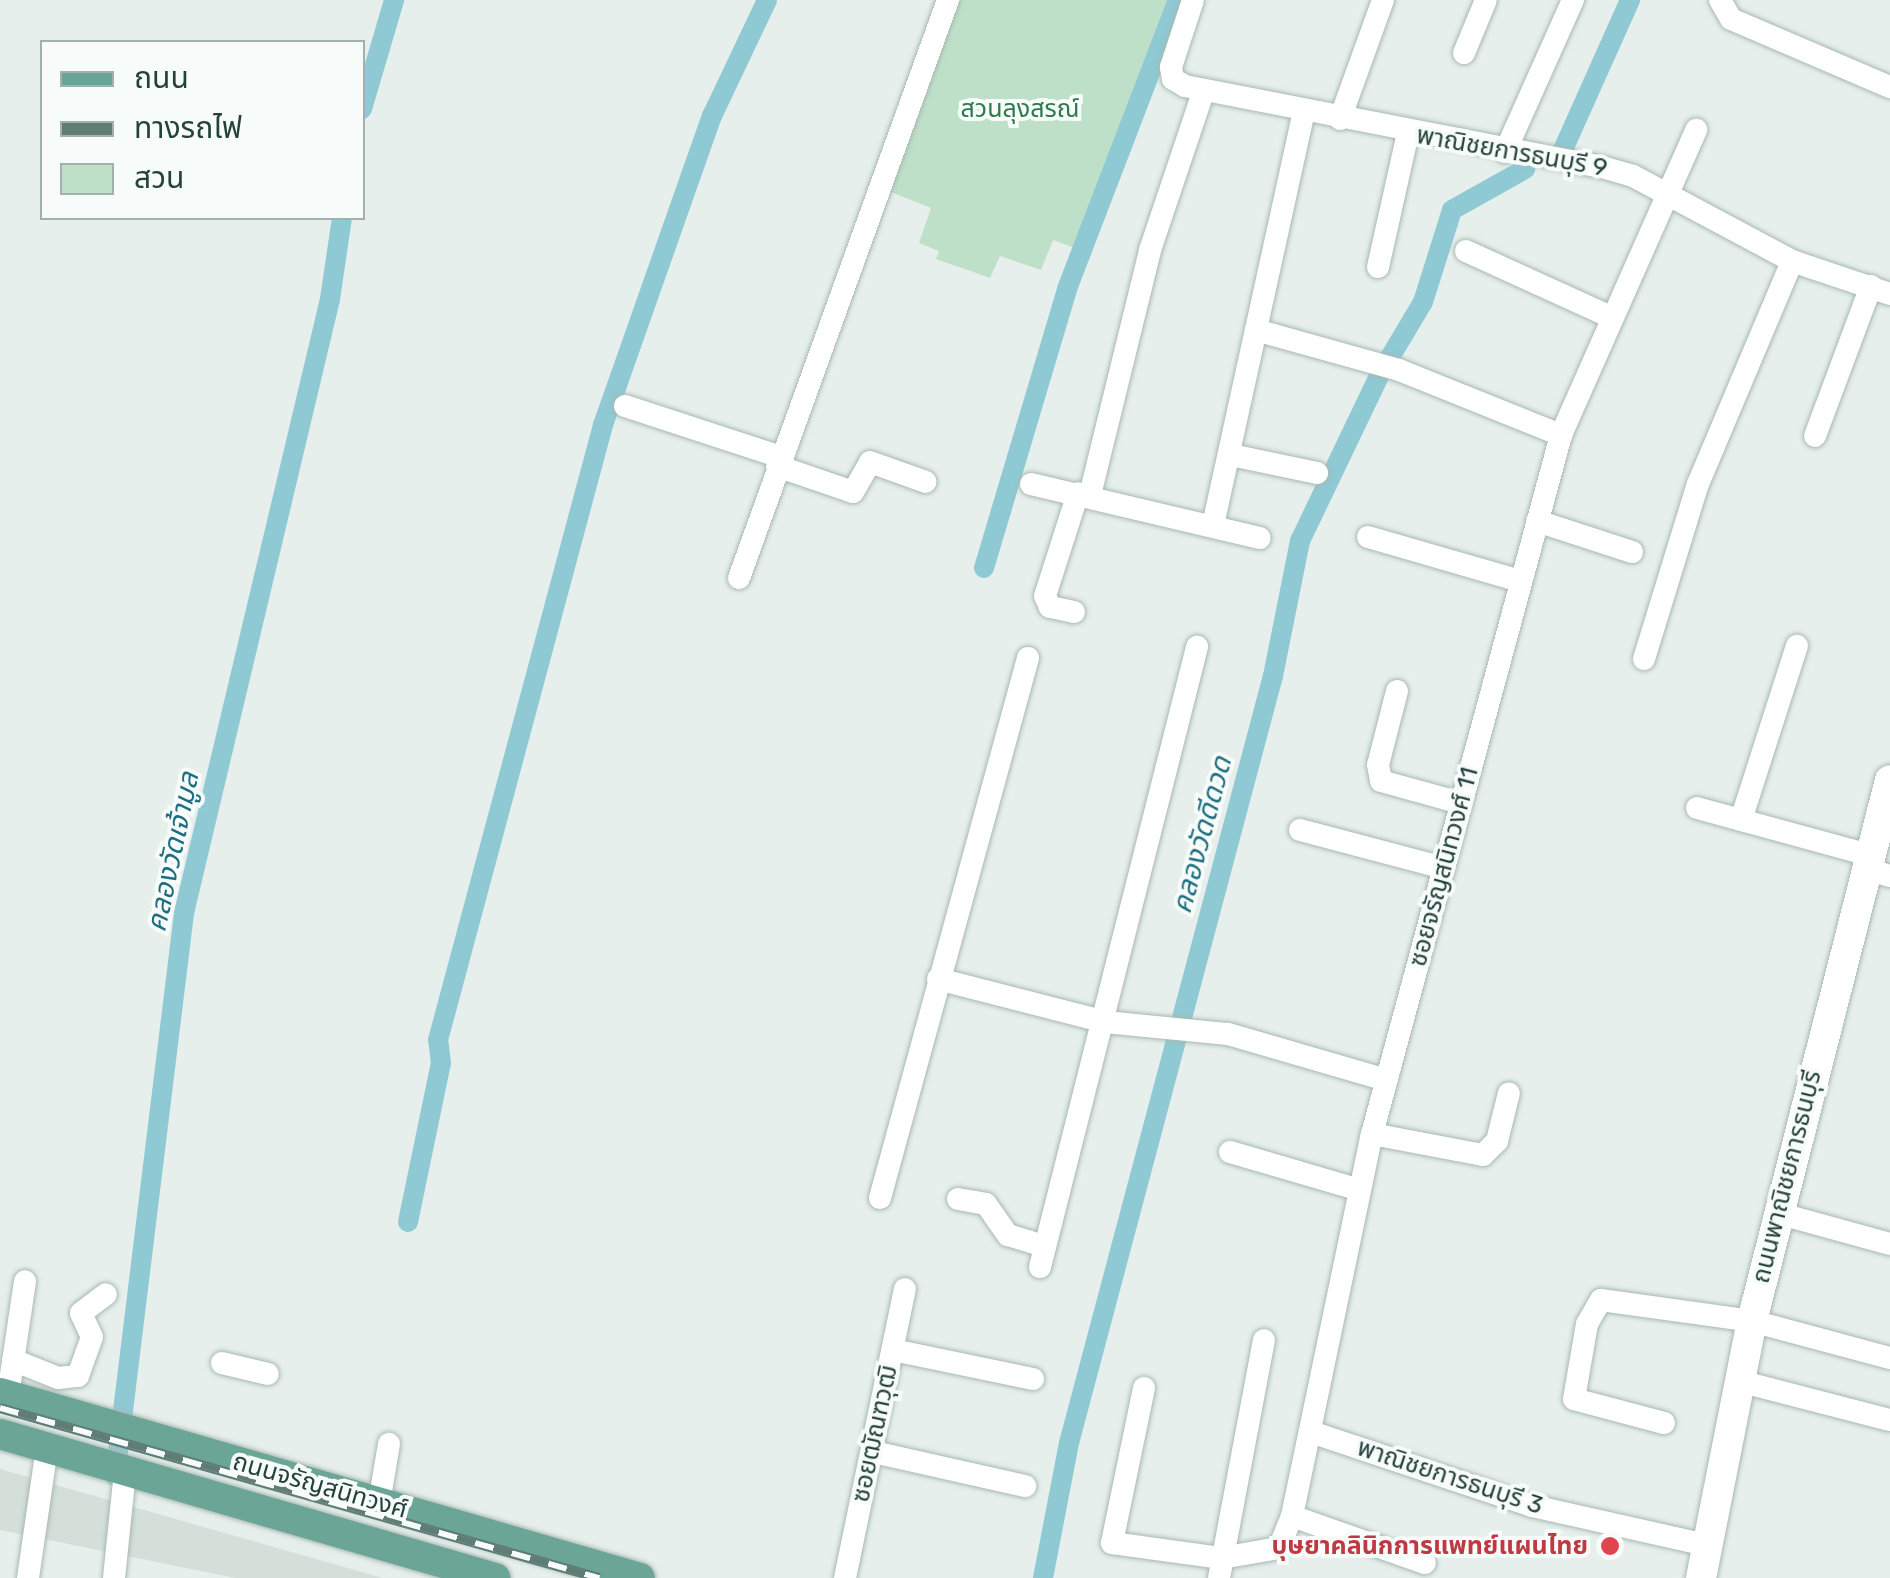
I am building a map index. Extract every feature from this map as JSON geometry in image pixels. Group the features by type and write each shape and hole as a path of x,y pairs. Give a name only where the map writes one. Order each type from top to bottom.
{"main road":[{"name":"ถนนพาณิชยการธนบุรี","path":"1701,1578 1752,1321 1875,866 1890,780"},
{"name":"ถนนจรัญสนิทวงศ์","path":"4,1394 640,1578"},
{"name":"ถนนจรัญสนิทวงศ์","path":"0,1434 495,1578"},
{"path":"404,1552 414,1513"}],"street":[{"path":"738,578 948,0"},
{"name":"พาณิชยการธนบุรี 9","path":"1194,0 1171,66 1173,79 1204,90 1340,120 1602,166 1792,261 1881,290"},
{"path":"1340,120 1383,0"},
{"path":"1464,53 1486,0"},
{"path":"1505,152 1573,0"},
{"path":"1720,0 1731,19 1888,86"},
{"path":"1074,612 1050,607 1045,596 1084,494 1145,267 1204,90"},
{"path":"1213,525 1304,112"},
{"name":"ซอยจรัญสนิทวงศ์ 11","path":"1220,1568 1279,1548 1292,1516 1372,1134 1561,436 1696,130"},
{"path":"1378,268 1408,133"},
{"path":"1466,251 1611,316"},
{"path":"1644,659 1698,484 1792,261"},
{"path":"1815,436 1881,290"},
{"path":"1256,330 1373,361 1561,436"},
{"path":"625,406 853,492 870,462 926,482"},
{"path":"1230,455 1318,472"},
{"path":"1031,484 1260,538"},
{"path":"1537,521 1632,552"},
{"path":"1368,537 1520,581"},
{"path":"1741,820 1797,646"},
{"path":"958,1200 986,1204 1008,1236 1042,1256 1105,1022 1197,647"},
{"path":"880,1198 1028,658"},
{"path":"1397,691 1378,765 1381,781 1461,803"},
{"path":"1698,808 1875,866"},
{"path":"1300,830 1444,868"},
{"path":"938,978 1105,1022 1228,1034 1386,1080"},
{"path":"1372,1134 1483,1155 1498,1141 1509,1093"},
{"path":"1230,1152 1360,1190"},
{"path":"1781,1214 1890,1244"},
{"path":"4,1394 14,1360 25,1282"},
{"name":"ซอยฒัณฑวุฒิ","path":"849,1577 905,1289"},
{"path":"14,1360 58,1378 78,1376 92,1337 81,1314 106,1294"},
{"path":"1664,1422 1574,1398 1594,1304 1612,1297 1752,1321 1890,1358"},
{"path":"1144,1388 1112,1543 1220,1568 1264,1340"},
{"path":"892,1350 1033,1379"},
{"path":"222,1363 268,1374"},
{"path":"1738,1381 1890,1420"},
{"name":"พาณิชยการธนบุรี 3","path":"1311,1432 1532,1506 1707,1545"},
{"path":"379,1503 390,1444"},
{"path":"28,1578 47,1448"},
{"path":"873,1452 1025,1486"},
{"path":"114,1578 119,1469"},
{"path":"1292,1516 1425,1563"}],"shaded area":[{"path":"0,1469 383,1578 235,1578 0,1530"}],"green space":[{"name":"สวนลุงสรณ์","path":"950,0 1172,0 1077,249 1053,240 1041,270 1000,256 990,278 936,259 939,251 919,243 931,208 881,188"}],"waterway":[{"name":"คลองวัดเจ้ามูล","path":"365,99 394,0"},
{"path":"408,1222 441,1063 438,1040 603,425 712,116 767,0"},
{"path":"984,568 1067,289 1178,0"},
{"name":"คลองวัดดีดวด","path":"1562,152 1630,0"},
{"name":"คลองวัดดีดวด","path":"1043,1578 1069,1443 1273,676 1300,541 1380,374 1423,302 1452,210 1525,169"},
{"name":"คลองวัดเจ้ามูล","path":"115,1476 184,913 330,299 342,220"}],"railway":[{"path":"0,1408 599,1578"}],"place":[{"name":"บุษยาคลินิกการแพทย์แผนไทย","path":"1610,1546"}]}
